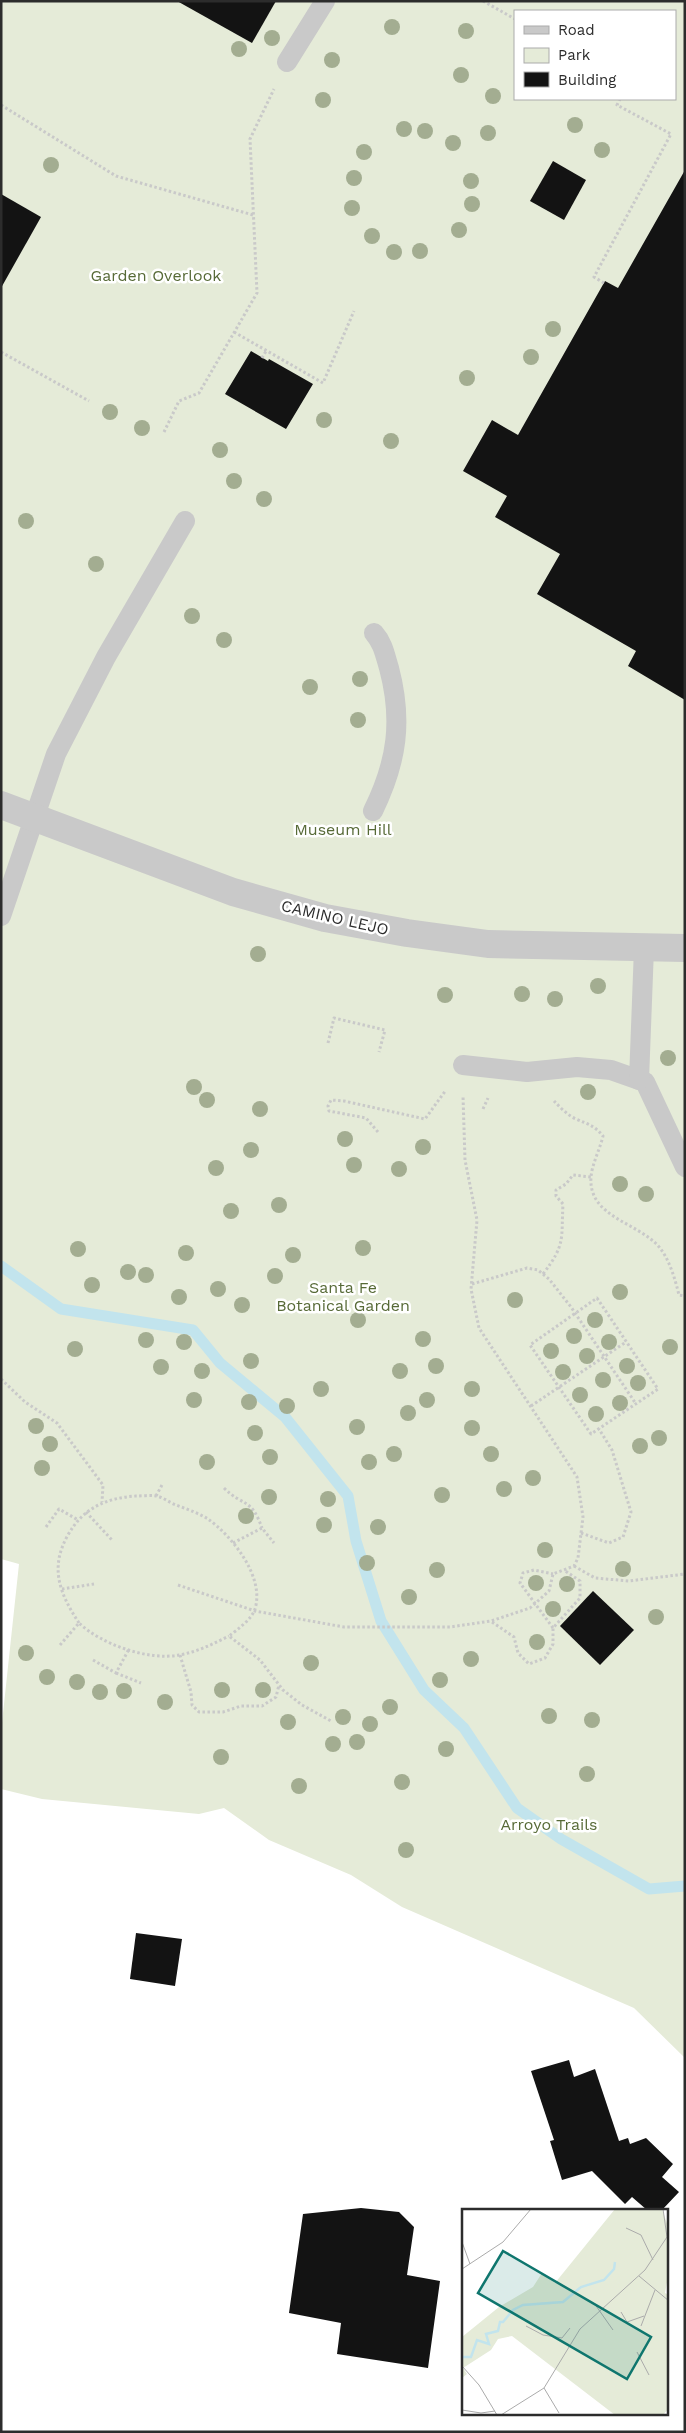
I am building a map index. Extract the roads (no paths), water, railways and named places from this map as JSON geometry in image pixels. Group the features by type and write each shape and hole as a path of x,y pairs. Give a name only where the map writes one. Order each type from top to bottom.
{"street":[{"name":"CAMINO LEJO","path":"1,805 233,892 324,918 407,933 488,944 685,948"}],"lane":[{"path":"287,62 325,1"},
{"path":"1,916 33,816 56,754 88,692 185,521"},
{"path":"373,811 390,768 397,739 398,718 395,691 386,655 382,642 374,633"},
{"path":"638,1080 644,948"},
{"path":"464,1065 527,1072 577,1067 611,1070 645,1082 685,1168"}],"waterway":[{"path":"1,1266 61,1309 193,1330 220,1363 285,1417 348,1496 356,1541 381,1621 424,1690 464,1728 517,1808 561,1839 649,1889 685,1886"}],"park label":[{"name":"Garden Overlook","path":"156,275"},
{"name":"Museum Hill","path":"343,829"},
{"name":"Santa Fe Botanical Garden","path":"343,1296"},
{"name":"Arroyo Trails","path":"549,1824"}]}
